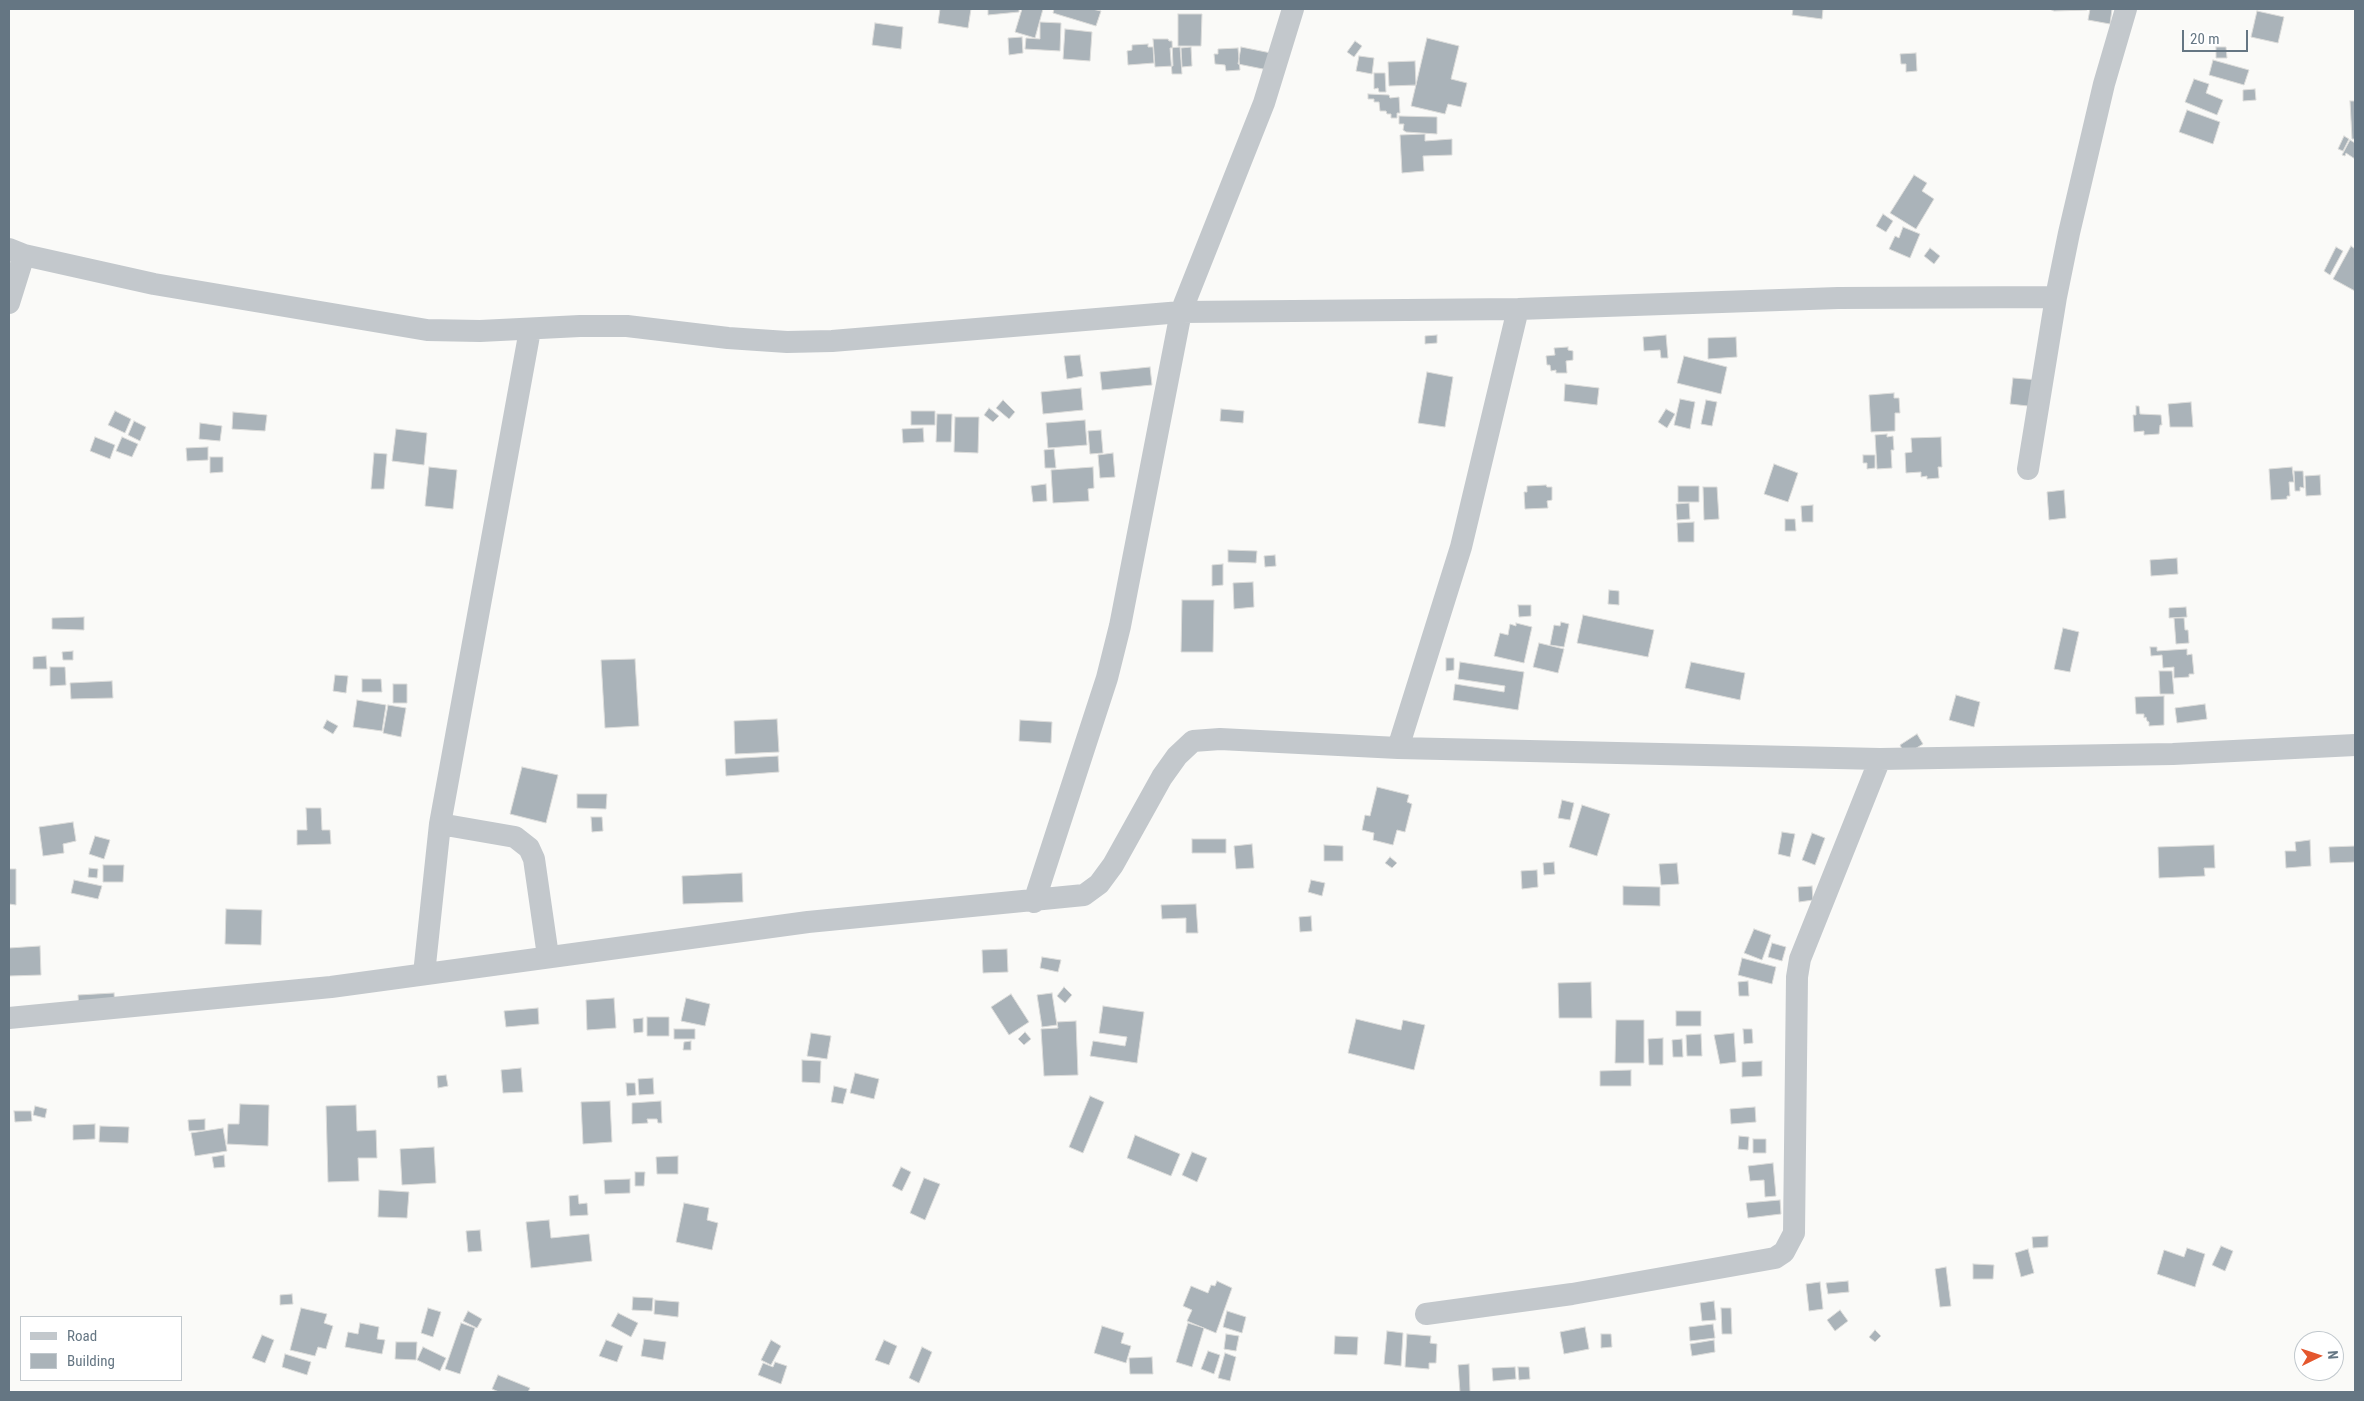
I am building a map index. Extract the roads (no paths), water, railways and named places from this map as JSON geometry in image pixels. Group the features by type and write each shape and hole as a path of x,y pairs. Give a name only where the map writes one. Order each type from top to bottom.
{"street":[{"path":"1034,902 1107,678 1120,626 1181,312 1264,103 1293,9"},
{"path":"2028,469 2056,297 2104,84 2126,9"},
{"path":"9,304 16,252 154,284 427,330 530,330 580,326 627,326 728,338 787,342 832,341 1181,312 1518,308 1838,298 2056,297"},
{"path":"1398,748 1461,547 1518,308"},
{"path":"424,974 440,824 530,330"},
{"path":"9,1018 331,987 808,922 1084,896 1099,884 1113,865 1162,777 1176,756 1193,741 1220,738 1398,748 1880,759 2173,754 2355,745"},
{"path":"1426,1314 1572,1294 1774,1258 1784,1252 1794,1233 1796,977 1800,959 1880,759"},
{"path":"440,824 515,837 528,848 534,860 548,956"}]}
